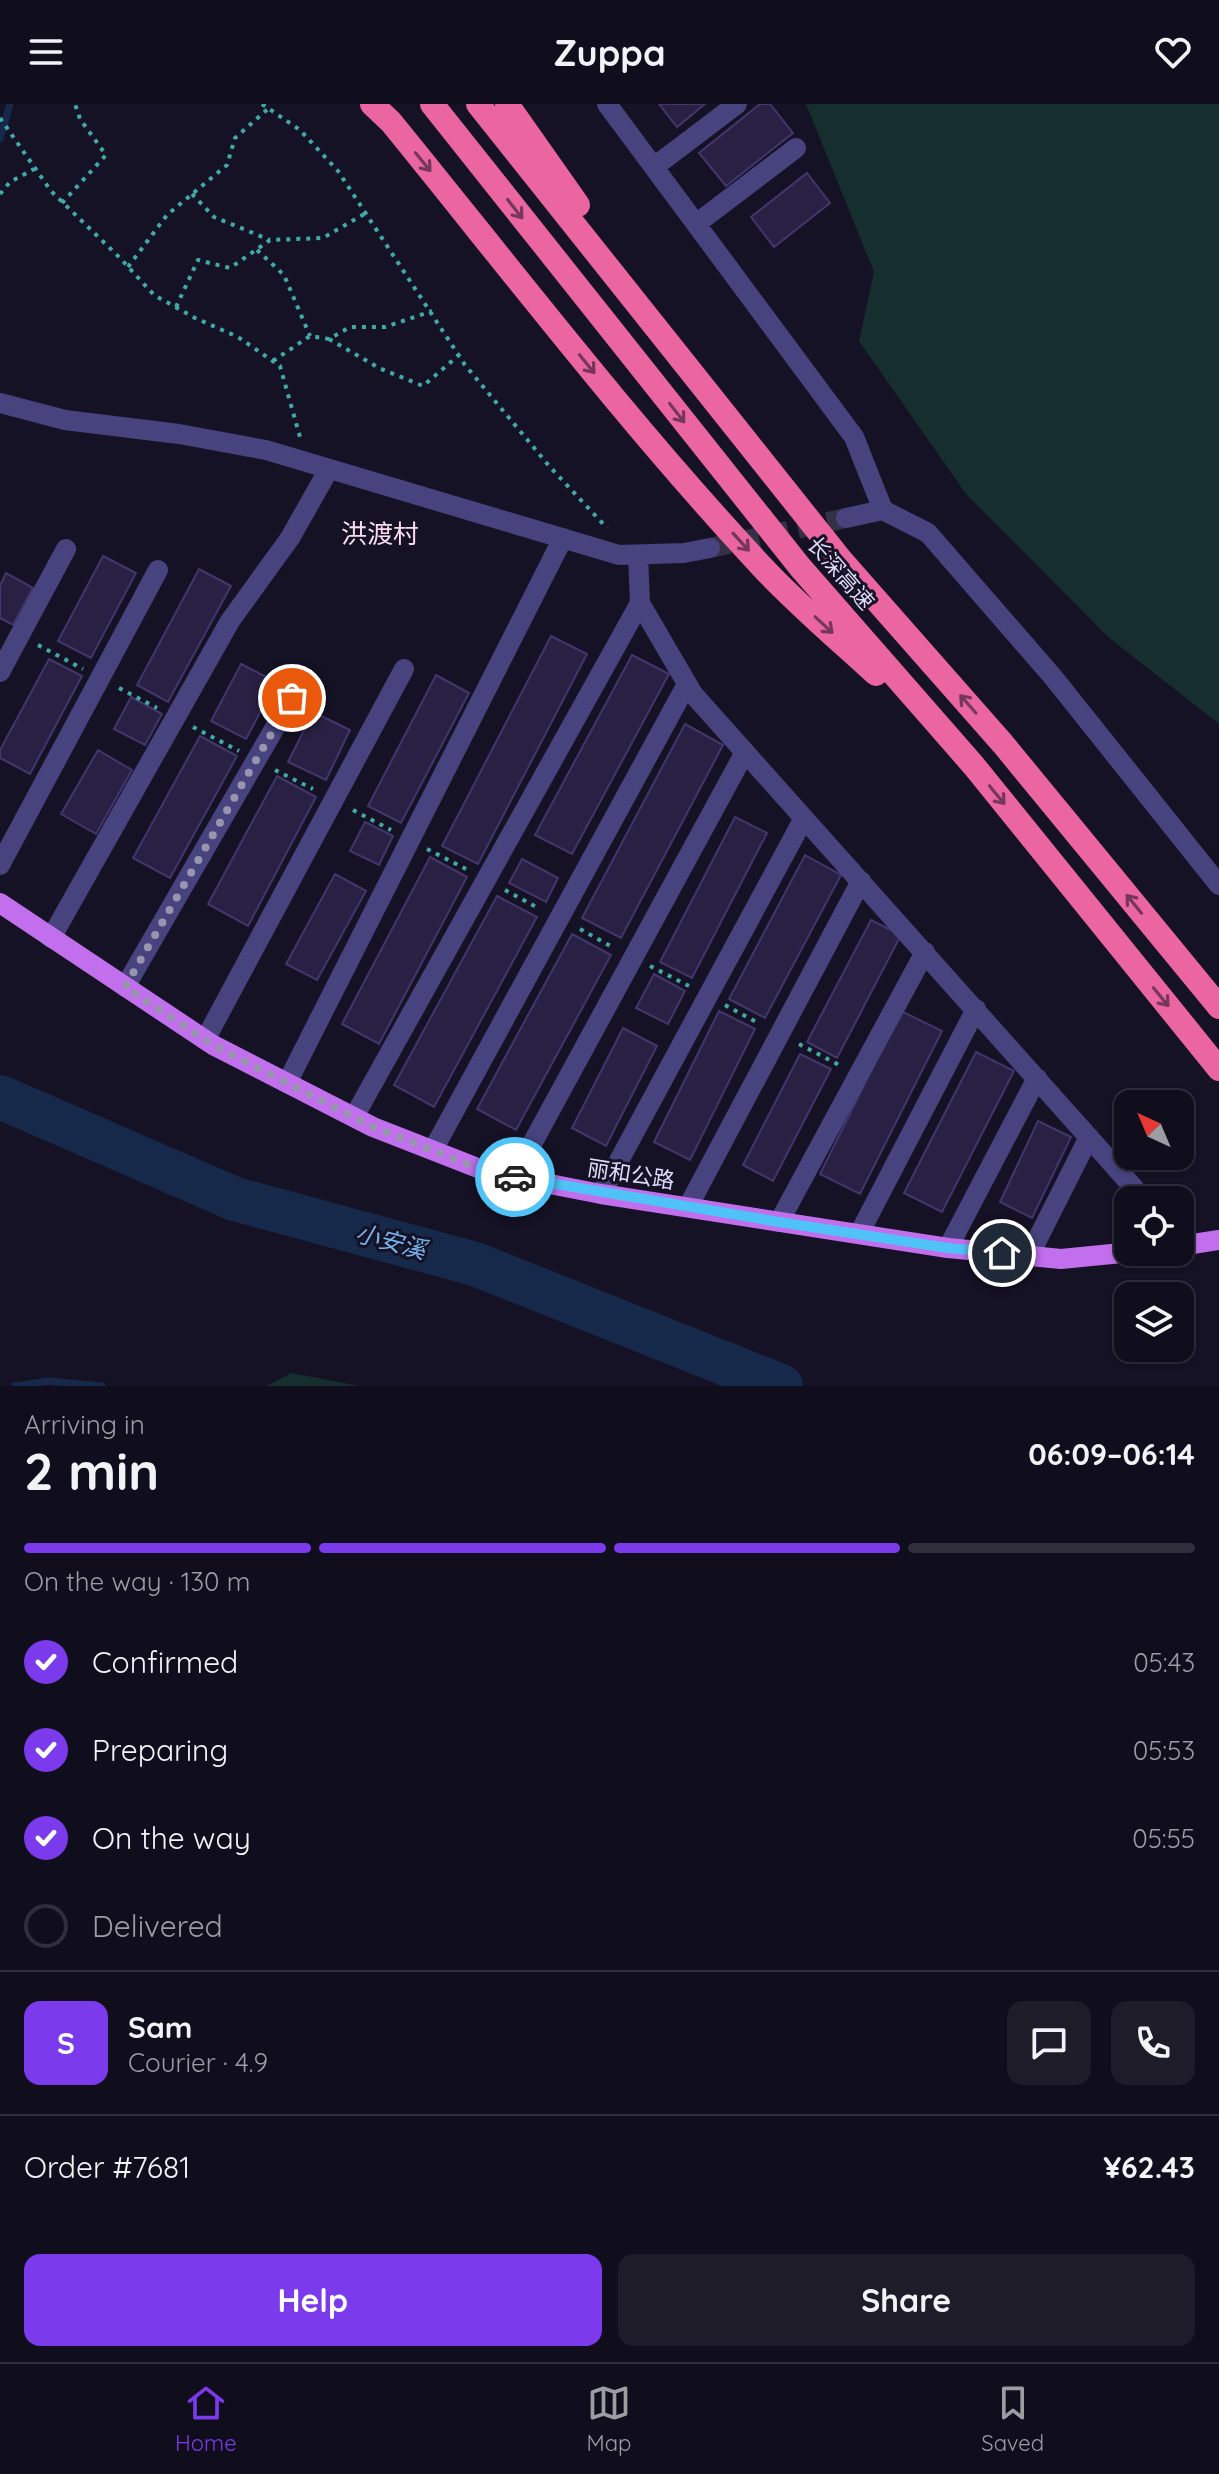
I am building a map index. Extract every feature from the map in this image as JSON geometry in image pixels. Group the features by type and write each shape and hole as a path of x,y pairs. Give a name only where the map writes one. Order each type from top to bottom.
{"highway":[{"path":"372,104 391,122 604,384 767,572 974,766"},
{"name":"长深高速","path":"432,104 800,567 974,766 1219,1069"},
{"name":"长深高速","path":"478,104 841,560 1003,744 1219,1007"},
{"path":"507,104 714,400"}],"main road":[{"name":"丽和公路","path":"0,903 205,1040 354,1117 488,1172 601,1194 948,1248 1061,1259 1114,1254"},
{"path":"1194,1244 1219,1240"}],"street":[{"path":"608,104 854,437 883,510"},
{"path":"654,167 737,104"},
{"path":"696,224 796,148"},
{"path":"0,403 65,420 179,434 266,450 619,555 684,553 710,548"},
{"path":"51,938 230,621 290,538 329,469"},
{"path":"846,518 883,510 928,533 986,598 1219,885"},
{"path":"287,1083 563,538"},
{"path":"0,672 66,549"},
{"path":"638,555 640,603 687,684 1132,1186"},
{"path":"0,865 158,570"},
{"path":"354,1117 640,603"},
{"path":"205,1040 404,669"},
{"path":"433,1150 687,684"},
{"path":"125,987 292,698"},
{"path":"514,1177 745,752"},
{"path":"601,1194 804,818"},
{"path":"688,1207 861,881"},
{"path":"779,1222 925,952"},
{"path":"859,1234 976,1009"},
{"path":"948,1248 1037,1078"},
{"path":"1029,1256 1089,1137"}],"path":[{"path":"62,203 106,155 80,119 75,104"},
{"path":"262,104 300,130 338,171 459,355 594,517 638,555"},
{"path":"128,267 167,215 227,165 235,138 269,108"},
{"path":"0,118 34,169 62,203 154,295 238,337 280,366 308,463"},
{"path":"0,194 10,182 34,169"},
{"path":"192,194 214,217 270,240 323,238 366,213"},
{"path":"176,307 198,260 230,268 270,240"},
{"path":"257,250 284,275 310,336"},
{"path":"329,339 350,327 385,327 432,311"},
{"path":"273,361 310,336 329,339 379,368 423,386 459,355"}],"green space":[{"path":"806,104 1219,104 1219,724 1107,636 966,494 859,341 874,272"},
{"path":"291,1373 360,1386 267,1386"}],"building":[{"path":"659,104 705,104 677,127"},
{"path":"760,104 770,104 793,133 726,186 699,153"},
{"path":"807,173 830,203 774,247 751,217"},
{"path":"103,556 136,573 91,658 58,641"},
{"path":"199,569 231,586 168,702 137,685"},
{"path":"6,573 33,588 13,625 0,618 0,586"},
{"path":"551,636 587,654 478,864 442,846"},
{"path":"632,655 669,674 572,854 535,835"},
{"path":"49,659 82,676 30,774 0,758 0,750"},
{"path":"241,664 276,682 246,739 211,721"},
{"path":"436,675 469,693 401,823 368,806"},
{"path":"131,697 162,714 145,745 114,729"},
{"path":"313,712 350,730 326,780 288,762"},
{"path":"685,724 723,745 621,938 582,918"},
{"path":"200,736 237,756 170,878 133,858"},
{"path":"98,750 132,770 96,834 61,814"},
{"path":"277,776 316,797 248,926 208,904"},
{"path":"735,817 767,833 692,978 660,962"},
{"path":"365,822 393,836 379,865 350,851"},
{"path":"805,855 841,875 765,1018 729,999"},
{"path":"430,857 467,877 379,1044 342,1024"},
{"path":"522,859 558,878 546,902 509,883"},
{"path":"335,874 366,891 317,980 286,964"},
{"path":"497,896 537,917 434,1107 394,1085"},
{"path":"871,920 901,935 837,1058 807,1042"},
{"path":"572,934 611,955 516,1130 477,1109"},
{"path":"654,974 685,991 668,1024 636,1008"},
{"path":"719,1011 755,1029 690,1160 654,1142"},
{"path":"901,1011 942,1031 860,1194 820,1174"},
{"path":"623,1028 657,1046 606,1146 572,1128"},
{"path":"976,1052 1014,1071 942,1212 904,1193"},
{"path":"800,1054 831,1069 773,1181 743,1165"},
{"path":"1038,1121 1071,1137 1032,1218 1000,1202"}],"waterway":[{"path":"0,139 10,104"},
{"name":"小安溪","path":"0,1097 235,1199 475,1264 781,1386"},
{"path":"15,1386 49,1381 102,1386"}],"tunnel":[{"path":"710,548 846,518"}],"way so far":[{"path":"292,698 125,987 213,1045 373,1127 488,1172 515,1177"}],"district":[{"name":"洪渡村","path":"380,533"}],"route":[{"path":"515,1177 779,1222 948,1248 1002,1253"}]}
